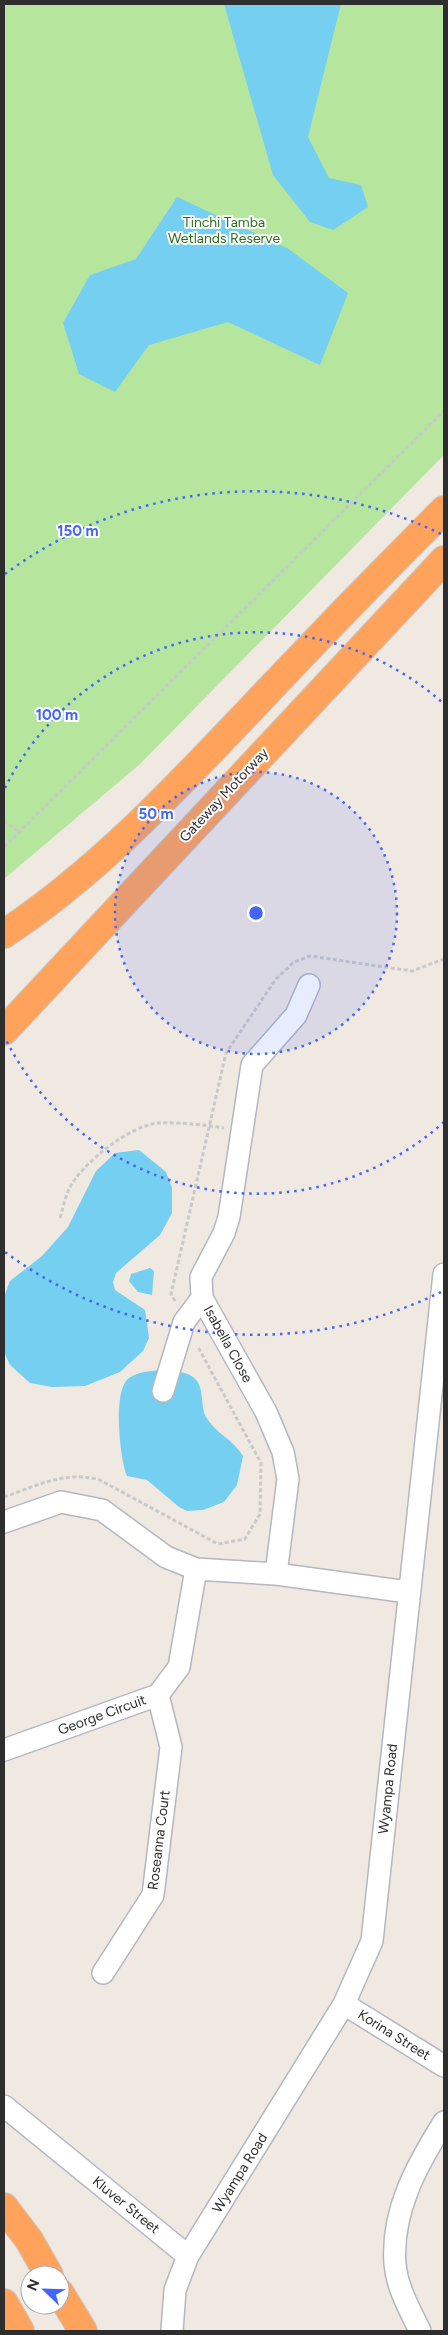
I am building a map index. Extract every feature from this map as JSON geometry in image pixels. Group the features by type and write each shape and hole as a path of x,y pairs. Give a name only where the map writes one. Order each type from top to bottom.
{"highway":[{"path":"4,934 69,885 119,843 165,800 373,581 444,510"},
{"name":"Gateway Motorway","path":"4,1031 444,560"},
{"path":"4,2207 28,2240 43,2265"},
{"path":"4,2303 20,2331"},
{"path":"70,2310 82,2331"}],"street":[{"name":"Isabella Close","path":"276,1574 288,1479 283,1452 266,1412 202,1298 201,1277 224,1233 229,1217 252,1065 296,1015 309,984"},
{"name":"Wyampa Road","path":"188,2256 344,2004 372,1941 408,1592 444,1274"},
{"path":"163,1391 184,1322 202,1298"},
{"path":"4,1522 61,1502 102,1510 166,1557 196,1569 276,1574 408,1592"},
{"name":"George Circuit","path":"4,1750 158,1695 179,1667 196,1569"},
{"name":"Roseanna Court","path":"103,1973 153,1894 171,1747 158,1695"},
{"name":"Korina Street","path":"344,2004 444,2066"},
{"name":"Kluver Street","path":"4,2106 188,2256"},
{"path":"420,2331 404,2300 395,2265 397,2226 407,2187 444,2122"},
{"path":"172,2331 175,2290 188,2256"}],"path":[{"path":"4,847 444,411"},
{"path":"4,821 20,833"},
{"path":"60,1218 69,1189 78,1175 98,1155 135,1130 158,1123 210,1126 242,1131"}],"green space":[{"name":"Tinchi Tamba Wetlands Reserve","path":"4,4 444,4 444,455 140,764 4,879"}],"water":[{"path":"224,4 341,4 308,137 329,178 361,185 368,207 333,230 310,222 273,175"},
{"path":"177,197 287,248 348,293 320,365 228,322 149,345 115,392 79,374 63,323 90,275 136,259"},
{"path":"139,1150 166,1172 172,1188 172,1213 160,1235 116,1273 113,1282 115,1290 145,1310 149,1338 143,1351 120,1372 85,1386 52,1387 30,1383 10,1365 4,1352 4,1297 10,1281 42,1256 68,1227 96,1171 115,1153"},
{"path":"150,1268 154,1271 152,1295 138,1292 129,1281 131,1274"},
{"path":"163,1370 186,1374 197,1381 201,1390 206,1417 214,1428 235,1445 243,1456 237,1485 224,1502 203,1510 187,1511 179,1507 147,1480 127,1476 124,1468 120,1441 119,1410 124,1385 129,1378 137,1374"}]}
